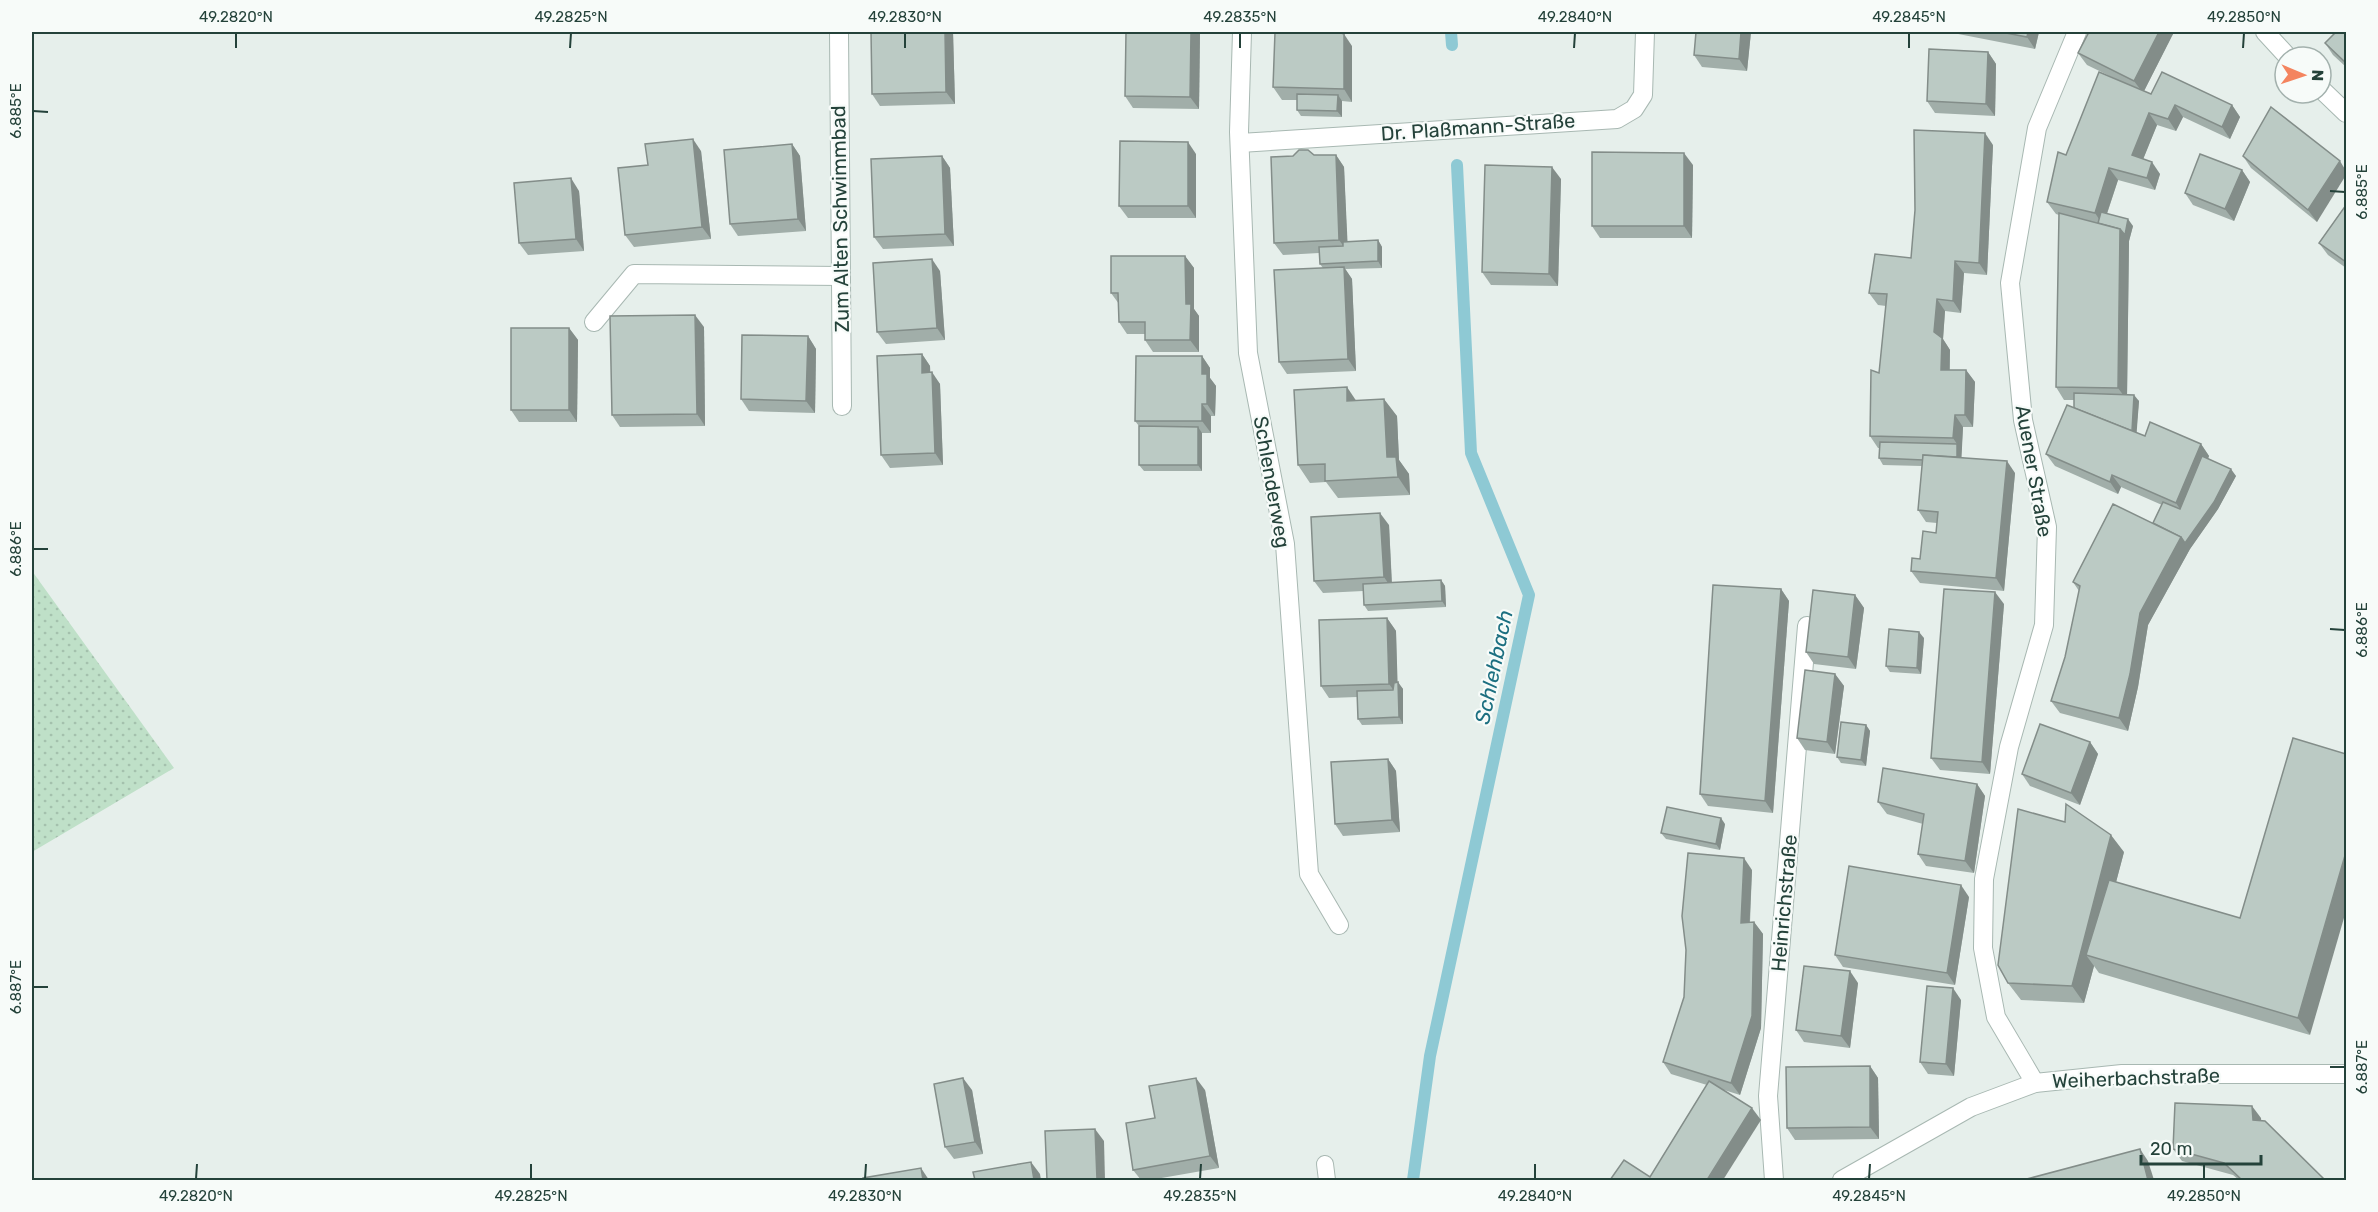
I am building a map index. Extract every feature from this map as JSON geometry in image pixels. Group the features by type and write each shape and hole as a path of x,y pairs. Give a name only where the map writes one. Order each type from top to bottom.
{"street":[{"name":"Zum Alten Schwimmbad","path":"839,32 842,406"},
{"name":"Schlenderweg","path":"1242,32 1240,143 1248,353 1285,543 1309,874 1339,925"},
{"name":"Dr. Plaßmann-Straße","path":"1240,143 1617,119 1634,109 1643,95 1645,32"},
{"name":"Auener Straße","path":"2035,1083 1996,1017 1983,948 1984,879 2009,747 2044,625 2047,527 2023,420 2010,283 2037,129 2077,32"},
{"path":"2265,32 2277,45"},
{"path":"2333,101 2346,113"},
{"path":"594,321 634,274 842,276"},
{"name":"Heinrichstraße","path":"1774,1180 1768,1096 1807,626"},
{"name":"Weiherbachstraße","path":"1842,1180 1971,1107 2035,1083 2122,1074 2346,1074"}],"green space":[{"path":"32,571 174,768 32,852"}],"building":[{"path":"871,32 945,32 946,92 872,94"},
{"path":"1126,32 1191,32 1190,97 1125,96"},
{"path":"1275,32 1338,32 1344,34 1344,89 1273,87"},
{"path":"1696,32 1741,32 1739,59 1694,55"},
{"path":"2001,32 2028,32 2027,37"},
{"path":"2089,32 2159,32 2134,81 2078,53"},
{"path":"2336,32 2346,32 2346,63 2333,51 2333,45 2325,43"},
{"path":"1929,49 1988,52 1986,104 1927,101"},
{"path":"2099,72 2151,94 2162,72 2232,105 2222,127 2175,105 2168,119 2149,113 2132,155 2152,162 2147,178 2109,168 2095,213 2047,202 2058,152 2066,155"},
{"path":"1297,94 1338,95 1337,111 1297,110"},
{"path":"2271,107 2340,161 2308,210 2243,156"},
{"path":"1914,130 1985,133 1979,263 1955,261 1953,301 1937,299 1934,332 1942,338 1941,370 1966,370 1965,415 1955,415 1953,438 1870,436 1871,370 1879,373 1887,294 1869,293 1875,254 1911,258 1915,210"},
{"path":"693,139 702,227 625,235 618,168 648,165 645,144"},
{"path":"1120,141 1188,142 1188,206 1119,206"},
{"path":"792,144 798,219 730,224 724,150"},
{"path":"1299,150 1308,150 1314,155 1336,155 1339,240 1274,243 1271,157 1293,156"},
{"path":"1592,152 1684,153 1684,226 1592,226"},
{"path":"2200,154 2242,170 2225,209 2185,193"},
{"path":"942,156 945,234 874,237 871,159"},
{"path":"1485,165 1552,167 1549,274 1482,272"},
{"path":"571,178 576,239 519,243 514,183"},
{"path":"2346,205 2346,262 2319,243"},
{"path":"2101,212 2128,219 2125,235 2120,229 2098,223"},
{"path":"2059,213 2120,229 2118,388 2056,387"},
{"path":"1378,240 1378,261 1320,264 1319,247 1343,246 1343,242"},
{"path":"1111,256 1185,256 1186,304 1191,304 1190,340 1145,340 1145,322 1119,322 1118,293 1111,293"},
{"path":"932,259 937,328 877,332 873,263"},
{"path":"1344,267 1348,359 1279,362 1274,270"},
{"path":"695,315 697,414 612,415 610,316"},
{"path":"511,328 569,328 569,410 511,410"},
{"path":"742,335 808,336 806,401 741,399"},
{"path":"922,354 922,373 932,372 935,453 881,455 877,356"},
{"path":"1136,356 1202,356 1202,374 1207,374 1207,404 1202,404 1202,421 1135,421"},
{"path":"1347,387 1347,401 1384,399 1387,457 1396,457 1398,477 1325,481 1325,464 1298,465 1294,390"},
{"path":"2074,393 2134,395 2132,431 2074,408"},
{"path":"2067,405 2145,436 2150,422 2201,444 2176,503 2112,475 2110,482 2046,454"},
{"path":"1139,426 1198,427 1198,465 1139,465"},
{"path":"1880,442 1957,444 1957,457 1923,455 1923,460 1879,458"},
{"path":"1923,455 2007,461 1996,578 1911,571 1912,558 1920,559 1923,531 1936,533 1938,512 1918,510"},
{"path":"2202,456 2231,469 2214,502 2185,543 2181,537 2153,523 2163,502 2180,509"},
{"path":"2113,504 2181,537 2140,613 2130,674 2119,718 2051,701 2065,657 2080,586 2073,582"},
{"path":"1380,513 1384,577 1314,581 1311,517"},
{"path":"1441,580 1442,601 1364,605 1363,584"},
{"path":"1713,585 1781,589 1765,801 1700,794"},
{"path":"1944,589 1995,592 1982,762 1931,758"},
{"path":"1813,590 1855,595 1848,657 1806,652"},
{"path":"1387,618 1389,684 1321,686 1319,620"},
{"path":"1889,629 1919,632 1917,668 1886,666"},
{"path":"1805,670 1835,674 1827,742 1797,738"},
{"path":"1398,682 1399,717 1358,719 1357,691 1393,690 1394,683"},
{"path":"1841,722 1866,725 1861,760 1837,757"},
{"path":"2040,724 2090,742 2071,793 2022,774"},
{"path":"2293,738 2346,754 2346,852 2298,1018 2086,955 2109,880 2240,918"},
{"path":"1388,759 1392,820 1335,824 1331,762"},
{"path":"1883,768 1977,784 1965,861 1918,854 1924,814 1878,802"},
{"path":"2066,804 2111,835 2072,986 2008,983 1998,965 2018,809 2065,822"},
{"path":"1667,807 1721,818 1716,844 1661,833"},
{"path":"1688,853 1744,858 1741,923 1754,922 1752,1016 1731,1083 1663,1062 1684,997 1686,950 1682,916"},
{"path":"1849,866 1961,885 1947,973 1835,955"},
{"path":"1804,966 1850,971 1841,1036 1796,1030"},
{"path":"1927,986 1953,988 1946,1064 1920,1062"},
{"path":"1870,1066 1870,1127 1787,1128 1786,1067"},
{"path":"963,1078 975,1142 945,1147 934,1084"},
{"path":"1196,1078 1210,1156 1133,1170 1126,1123 1155,1118 1149,1086"},
{"path":"1709,1081 1752,1108 1707,1180 1610,1180 1624,1160 1650,1177"},
{"path":"2175,1103 2252,1106 2253,1120 2265,1121 2325,1180 2242,1180 2224,1163 2173,1149"},
{"path":"1095,1129 1097,1180 1047,1180 1045,1131"},
{"path":"2140,1149 2148,1180 2023,1180"},
{"path":"1031,1162 1034,1180 975,1180 973,1172"},
{"path":"921,1168 923,1180 863,1180 863,1178"}],"waterway":[{"name":"Schlehbach","path":"1451,32 1452,45"},
{"name":"Schlehbach","path":"1413,1180 1430,1056 1529,595 1471,453 1457,165"}]}
